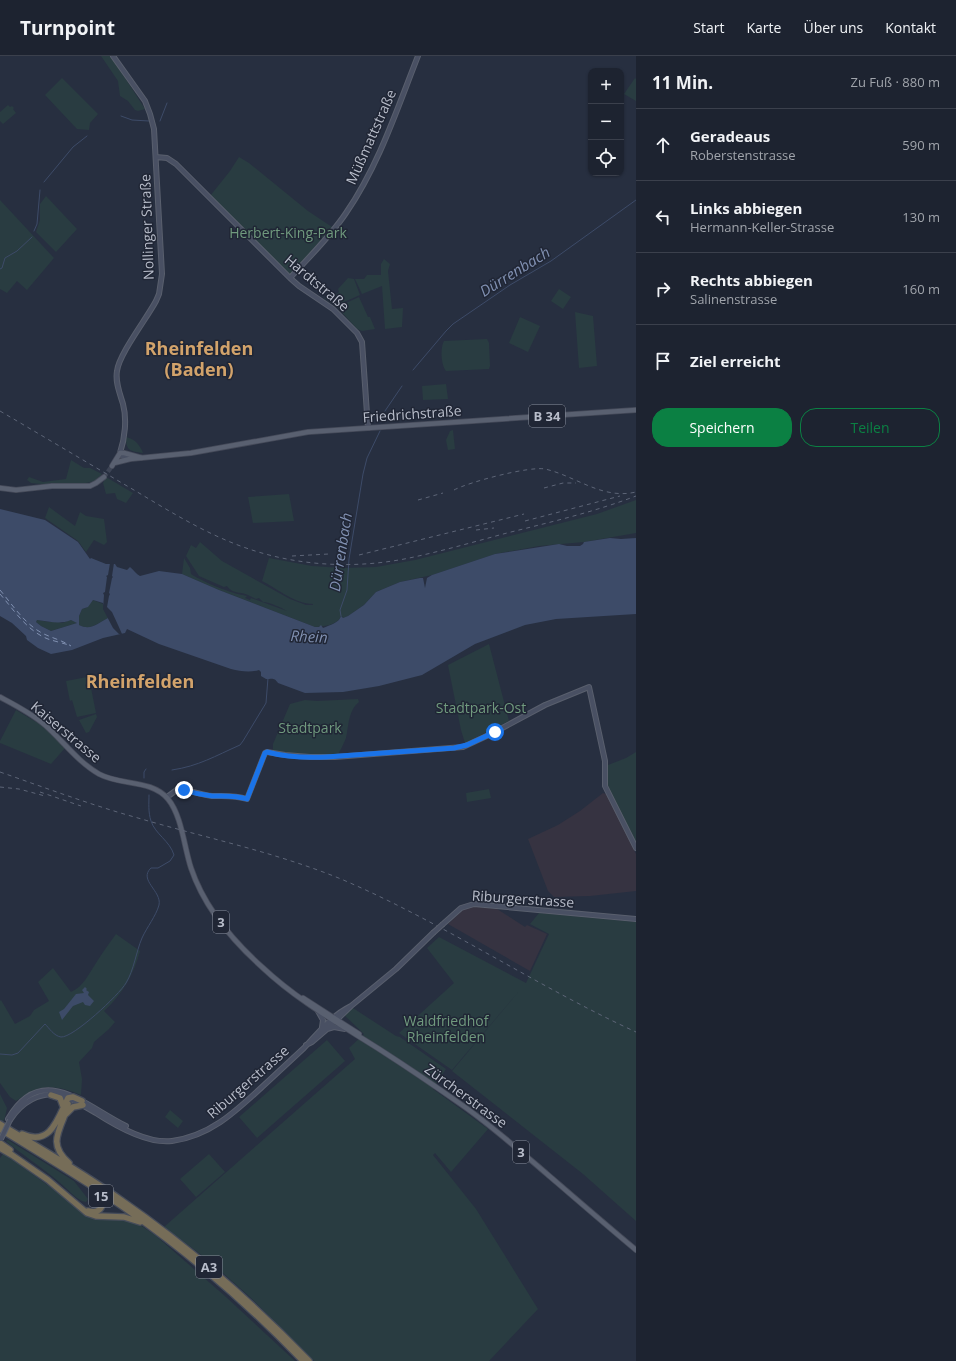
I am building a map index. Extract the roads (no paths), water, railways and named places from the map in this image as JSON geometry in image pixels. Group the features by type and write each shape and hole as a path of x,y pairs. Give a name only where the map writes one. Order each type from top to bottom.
{"highway":[{"path":"51,1095 60,1098 64,1106"},
{"path":"70,1097 83,1103"},
{"path":"0,1126 27,1136 36,1138 42,1137 52,1129 70,1097"},
{"path":"65,1115 70,1097"},
{"path":"65,1115 73,1107 83,1103"},
{"name":"15","path":"65,1115 58,1130 56,1141 58,1149 62,1156 81,1174"},
{"name":"A3","path":"0,1126 81,1174 144,1216 193,1254 259,1312 309,1361"},
{"name":"A3","path":"0,1126 153,1228 232,1293 303,1361"},
{"name":"15","path":"0,1139 82,1207 89,1211 96,1211 101,1208 103,1200 95,1191 74,1174"},
{"path":"0,1148 48,1180 88,1213 96,1216 128,1218 153,1228"}],"main road":[{"name":"Friedrichstraße","path":"130,457 144,458 191,454 308,432 636,410"},
{"name":"B 34","path":"120,453 130,457 113,464 120,453"},
{"path":"0,488 16,490 52,486 90,486 104,477"},
{"name":"Kaiserstrasse","path":"0,698 35,717 95,772 113,780 151,787 167,797"},
{"name":"Zürcherstrasse","path":"167,797 177,815 194,876 203,896 230,933 253,958 270,974 318,1011 334,1019 345,1028 453,1099 505,1138 636,1250"},
{"name":"Zürcherstrasse","path":"297,995 365,1038 371,1044"}],"street":[{"name":"Nollinger Straße","path":"113,56 144,101 150,114 154,129 162,279 156,301 118,365 117,379 124,411 123,444 120,453"},
{"name":"Müßmattstraße","path":"290,278 341,220 363,186 380,151 418,56"},
{"name":"Hardtstraße","path":"156,157 167,158 176,164 290,278 333,309 361,338 368,428"},
{"path":"123,444 130,457"},
{"path":"167,797 178,789 197,794 232,796 247,799 265,753 267,752 310,758 463,747 495,732 545,705 589,687 605,761 605,786 636,848"},
{"name":"Riburgerstrasse","path":"83,1103 135,1131 158,1137 180,1139 196,1135 214,1127 226,1119 334,1019 396,969 461,908 474,904 636,919"},
{"path":"318,1011 323,1020 324,1029 334,1027 345,1028"},
{"path":"0,1139 15,1109 25,1098 38,1092 54,1091 70,1097"},
{"path":"15,1109 39,1096 59,1095 70,1097"}],"water":[{"name":"Rhein","path":"0,509 45,520 78,542 90,559 91,558 106,564 115,564 117,567 127,570 130,567 140,576 159,571 182,574 315,627 319,627 321,625 323,628 336,622 341,616 343,618 348,616 364,605 376,592 400,582 420,578 423,578 425,588 427,578 432,575 495,554 559,544 567,546 580,546 584,542 610,538 636,538 636,614 556,619 525,625 475,644 422,675 379,686 343,692 305,693 278,683 274,679 266,679 261,676 261,672 259,670 248,672 231,669 159,644 127,629 125,633 103,638 72,650 51,654 38,648 27,640 26,636 12,623 0,616","holes":["93,600 103,603 108,618 91,627 83,627 79,625 79,616 82,609 88,607","37,620 58,622 71,620 77,623 51,631 41,626 36,622"]},
{"path":"85,987 89,992 88,995 94,1001 90,1006 85,1005 83,1002 73,1006 62,1020 59,1012 64,1009 76,994 84,993 82,990"}],"waterway":[{"path":"160,121 167,103"},
{"path":"121,116 132,120 149,121"},
{"path":"44,182 73,147 87,136"},
{"path":"34,231 37,224 40,190"},
{"name":"Dürrenbach","path":"413,370 453,324 510,285 551,261 636,200"},
{"path":"0,269 2,268 5,258 17,251 32,237"},
{"name":"Dürrenbach","path":"385,411 402,386"},
{"name":"Dürrenbach","path":"341,616 340,610 347,590 349,559 363,474 367,458 380,431"},
{"path":"172,770 199,763 240,745 266,703 268,678"},
{"path":"144,778 144,772 146,769"},
{"path":"0,1054 12,1055 18,1053 45,1024 52,1032 61,1037 75,1031 115,997 126,983 142,938 159,905 157,895 147,877 148,872 151,868 158,868 170,861 174,855 172,850 153,826 149,811 149,795"}],"tunnel":[{"path":"104,477 112,466"}],"railway":[{"path":"0,411 165,509 220,538 269,555 310,563 373,563 414,557 572,516 636,496"},
{"path":"454,490 499,475 526,470 545,469 600,490 624,494 636,492"},
{"path":"544,488 563,483 576,483"},
{"path":"418,500 443,493"},
{"path":"525,521 620,496"},
{"path":"359,555 524,514"},
{"path":"476,530 494,528"},
{"path":"292,556 329,554"},
{"path":"0,772 103,808 266,853 316,869 341,879 416,915 562,995 636,1032"},
{"path":"0,787 19,789 45,796"},
{"path":"40,792 81,806"}],"district":[{"name":"Rheinfelden (Baden)","path":"199,359"},
{"name":"Rheinfelden","path":"140,682"}],"park label":[{"name":"Herbert-King-Park","path":"288,233"},
{"name":"Stadtpark-Ost","path":"481,708"},
{"name":"Stadtpark","path":"310,728"},
{"name":"Waldfriedhof Rheinfelden","path":"446,1030"}]}
